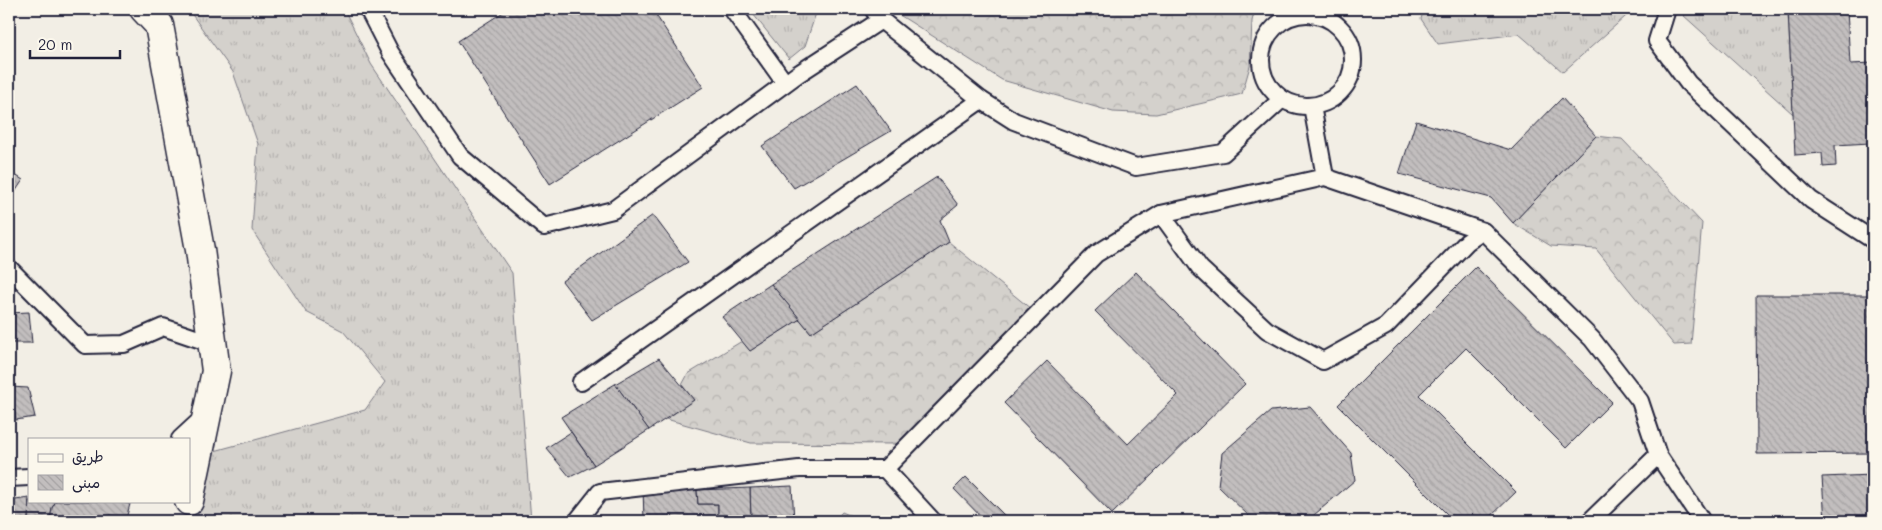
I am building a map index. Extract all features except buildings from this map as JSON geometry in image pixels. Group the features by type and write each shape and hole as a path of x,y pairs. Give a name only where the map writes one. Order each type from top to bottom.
{"street":[{"path":"144,9 159,25 200,250 216,370 190,496"},
{"path":"182,521 189,502"}],"lane":[{"path":"368,9 390,52 460,156 544,227 613,210 877,14 981,100 1014,121 1136,167 1222,153 1282,99"},
{"path":"732,9 785,84"},
{"path":"1667,9 1657,41 1688,84 1811,200 1873,240"},
{"path":"1317,11 1341,28 1349,40 1353,54 1352,69 1348,82 1338,94 1326,102 1312,106 1291,104 1271,90 1264,78 1260,64 1261,50 1266,36 1284,13 1300,14 1317,11"},
{"path":"581,382 981,100"},
{"path":"1312,106 1325,177"},
{"path":"576,521 600,492 799,469 885,469 1096,254 1161,214 1325,177 1483,231 1592,339 1640,401 1658,455 1702,521"},
{"path":"1161,214 1200,268 1267,330 1323,362 1386,326 1467,242 1483,231"},
{"path":"9,268 85,345 124,344 163,327 212,344"},
{"path":"181,438 206,415"},
{"path":"1590,521 1658,455"},
{"path":"885,469 933,521"},
{"path":"9,478 28,477"}],"green space":[{"path":"188,9 344,9 371,64 512,273 531,521 197,521 207,453 365,410 385,382 343,331 306,312 252,230 258,144 233,72"},
{"path":"749,9 817,10 805,46 789,59"},
{"path":"890,9 1255,9 1252,21 1250,66 1242,94 1156,114 1113,112 1002,80"},
{"path":"1424,9 1634,9 1563,72 1519,34 1438,44 1421,19"},
{"path":"1684,9 1788,9 1793,114 1683,15"},
{"path":"1596,136 1622,139 1702,223 1691,344 1674,345 1596,249 1551,246 1513,223"},
{"path":"949,242 1031,309 897,444 751,443 666,419 694,400 682,385 688,374 742,341 750,351 800,319 811,333"},
{"path":"842,512 863,521 834,521"}]}
